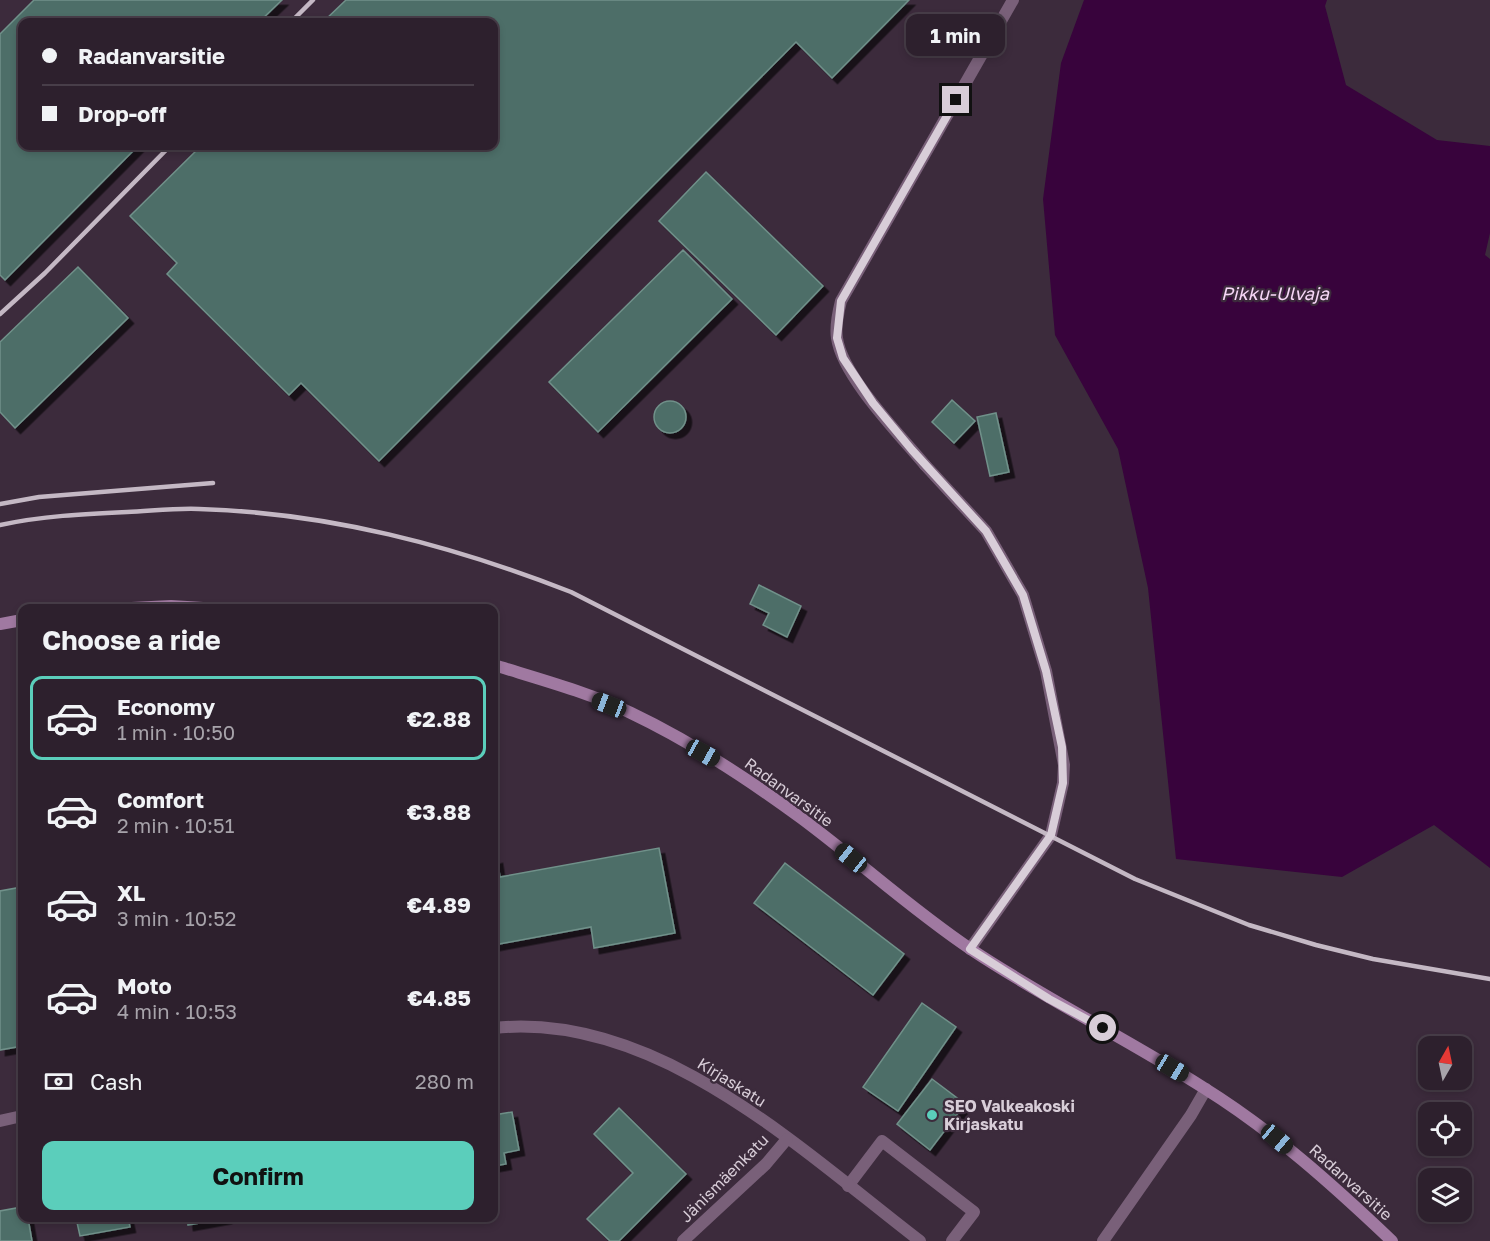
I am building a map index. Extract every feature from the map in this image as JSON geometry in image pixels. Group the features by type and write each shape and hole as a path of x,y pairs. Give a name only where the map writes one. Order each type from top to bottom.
{"street":[{"path":"970,949 1051,835 1063,783 1064,765 1046,671 1023,595 986,531 924,465 873,403 843,358 837,338 837,318 841,301 1012,0"},
{"path":"0,624 18,621"},
{"name":"Radanvarsitie","path":"498,666 631,713 721,764 801,818 970,949 1049,999 1121,1037 1206,1089 1277,1139 1344,1195 1392,1241"},
{"name":"Kirjaskatu","path":"498,1028 514,1026 565,1031 625,1045 684,1072 734,1100 920,1241"},
{"path":"1103,1241 1191,1115 1206,1089"},
{"path":"0,1121 18,1117"},
{"name":"Jänismäenkatu","path":"683,1241 766,1164 787,1138"},
{"path":"848,1186 882,1141 974,1212 952,1241"}],"water":[{"name":"Pikku-Ulvaja","path":"1084,0 1327,0 1325,6 1346,85 1437,140 1490,146 1490,233 1485,255 1490,259 1490,868 1434,825 1342,877 1176,859 1148,588 1118,449 1055,335 1043,199 1061,63"}],"building":[{"path":"34,0 282,0 263,18 18,18 18,150 134,150 5,280 0,275 0,34"},
{"path":"346,0 909,0 832,78 796,42 379,461 301,383 289,395 167,274 177,263 130,216 197,150 498,150 498,18 327,18"},
{"path":"706,172 823,286 776,335 659,221"},
{"path":"683,250 732,299 598,432 549,382"},
{"path":"78,267 128,318 15,428 0,412 0,342"},
{"path":"952,400 975,421 954,443 932,422"},
{"path":"670,401 681,406 686,417 681,428 670,433 659,428 654,417 659,406"},
{"path":"996,413 1009,472 990,476 977,417"},
{"path":"759,585 801,606 787,637 763,625 769,613 750,604"},
{"path":"659,848 675,933 594,948 591,927 498,944 498,864 500,877"},
{"path":"785,863 904,954 873,995 754,903"},
{"path":"18,888 18,1047 0,1050 0,891"},
{"path":"922,1003 956,1027 898,1111 863,1087"},
{"path":"932,1079 965,1104 930,1150 897,1124"},
{"path":"619,1108 686,1174 619,1241 610,1241 587,1219 633,1173 594,1134"},
{"path":"512,1112 519,1150 504,1153 506,1164 498,1165 498,1114"},
{"path":"18,1208 18,1222 29,1222 32,1241 0,1241 0,1211"},
{"path":"77,1222 129,1222 130,1227 80,1236"},
{"path":"188,1222 205,1222 188,1225"}],"railway":[{"path":"295,18 313,0"},
{"path":"0,314 45,273 166,150"},
{"path":"0,504 39,497 213,483"},
{"path":"0,525 63,516 172,509 247,512 295,517 389,534 481,560 571,592 1135,879 1249,925 1316,945 1373,959 1490,979"}],"place":[{"name":"SEO Valkeakoski Kirjaskatu","path":"932,1115"}],"route":[{"path":"956,100 841,301 837,318 837,338 843,358 873,403 924,465 986,531 1023,595 1046,671 1064,765 1056,819 1051,835 1040,853 970,949 1049,999 1103,1028"}]}
